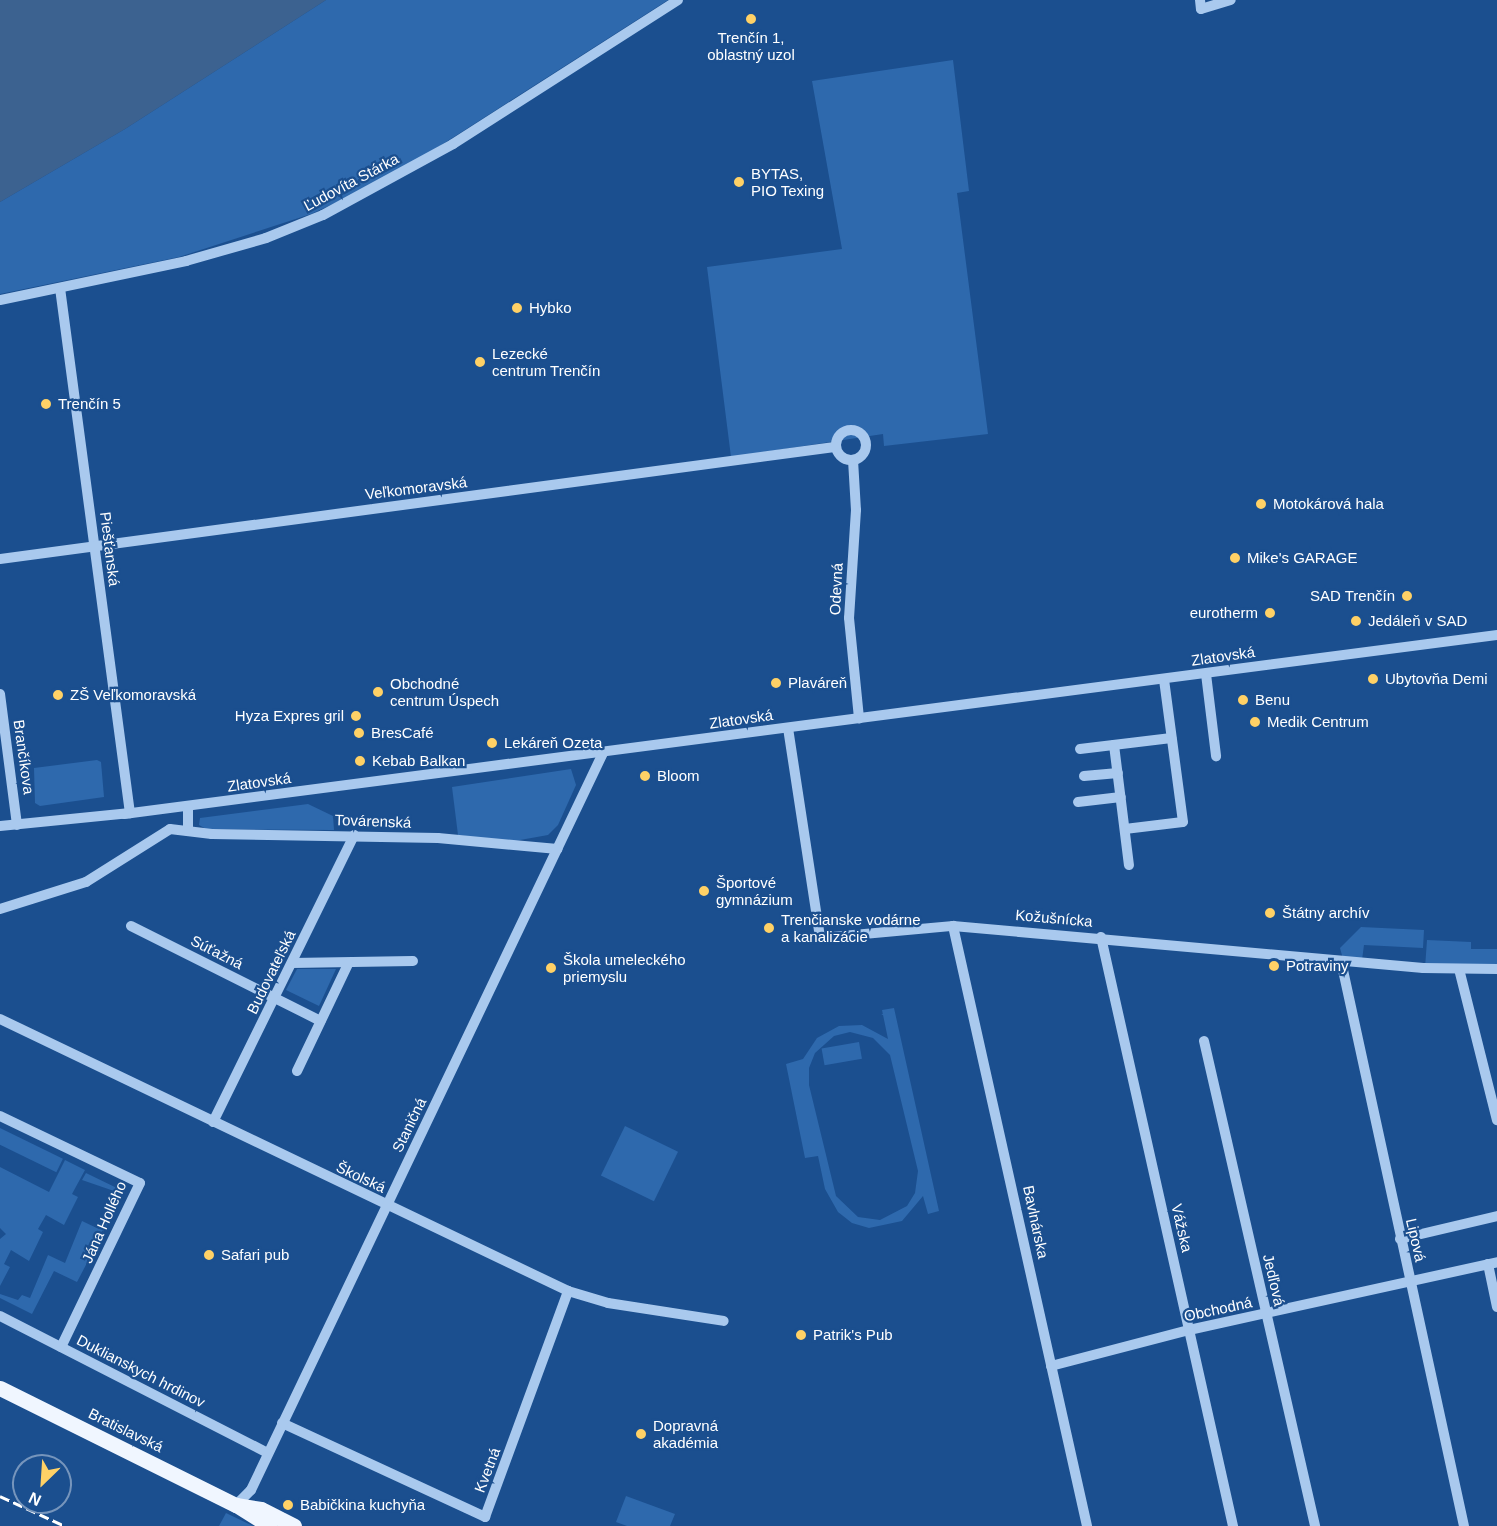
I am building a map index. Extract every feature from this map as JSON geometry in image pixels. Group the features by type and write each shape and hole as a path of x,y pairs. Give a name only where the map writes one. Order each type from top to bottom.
{"main road":[{"name":"Bratislavská","path":"0,1388 236,1505 269,1526"},
{"name":"Bratislavská","path":"236,1505 261,1509 294,1526"}],"street":[{"name":"Ľudovíta Stárka","path":"0,300 237,247 323,215 453,144 678,0"},
{"path":"1200,0 1201,9 1232,0"},
{"name":"Piešťanská","path":"60,288 130,813"},
{"path":"844,431 862,434 866,448 853,460 840,456 836,447 844,431"},
{"name":"Veľkomoravská","path":"0,559 836,447"},
{"name":"Odevná","path":"853,460 856,510 849,618 859,719"},
{"name":"Zlatovská","path":"130,813 124,814 188,808 1497,634"},
{"path":"1206,674 1216,756"},
{"path":"1125,829 1183,822 1164,680"},
{"name":"Brančíkova","path":"0,694 17,825"},
{"name":"Kožušnícka","path":"788,728 820,938 952,926 1101,937 1341,961 1459,969 1497,969"},
{"path":"1080,749 1172,738"},
{"path":"1114,745 1129,865"},
{"name":"Staničná","path":"236,1505 251,1490 603,753"},
{"path":"1084,776 1118,773"},
{"path":"1078,802 1121,797"},
{"path":"188,808 188,831"},
{"name":"Zlatovská","path":"0,826 130,813"},
{"name":"Továrenská","path":"0,909 86,882 170,829 354,835 557,849"},
{"name":"Budovateľská","path":"213,1122 354,835"},
{"name":"Súťažná","path":"131,926 321,1021"},
{"name":"Bavlnárska","path":"952,926 1087,1526"},
{"name":"Vážska","path":"1101,937 1233,1526"},
{"path":"292,963 348,964 413,961"},
{"name":"Lipová","path":"1341,961 1464,1526"},
{"path":"297,1071 348,964"},
{"path":"1459,969 1497,1120"},
{"name":"Školská","path":"0,1019 568,1291 608,1303 724,1321"},
{"name":"Jedľová","path":"1204,1041 1315,1526"},
{"name":"Jána Hollého","path":"0,1116 141,1183 62,1347"},
{"path":"1400,1239 1497,1216"},
{"path":"1492,1263 1497,1306"},
{"name":"Obchodná","path":"1051,1366 1189,1330 1492,1263"},
{"name":"Kvetná","path":"282,1423 485,1517 568,1291"},
{"name":"Duklianskych hrdinov","path":"0,1316 268,1453"}],"shaded area":[{"path":"0,0 326,0 125,129 0,202"},
{"path":"326,0 668,0 435,149 368,188 311,214 179,257 0,294 0,202 125,129"},
{"path":"953,60 969,191 957,193 988,434 884,446 883,434 731,457 707,267 842,249 812,81"},
{"path":"97,760 101,762 104,797 40,806 35,803 34,768"},
{"path":"571,769 576,785 558,825 548,835 509,842 458,835 452,787"},
{"path":"308,804 333,816 334,830 206,829 199,825 200,818"},
{"path":"1361,927 1424,930 1423,948 1364,945 1362,960 1343,959 1340,948"},
{"path":"1427,940 1471,942 1471,949 1497,949 1497,971 1425,968"},
{"path":"297,969 336,969 319,1006 286,990"},
{"path":"894,1008 939,1211 928,1214 923,1196 902,1221 869,1228 852,1223 838,1212 825,1189 818,1156 805,1158 786,1064 803,1059 817,1038 839,1026 862,1025 888,1039 882,1010","holes":["850,1032 873,1038 890,1055 918,1171 915,1193 907,1206 880,1220 858,1217 836,1196 809,1085 809,1068 815,1053 834,1036"]},
{"path":"859,1042 862,1059 825,1065 822,1049"},
{"path":"625,1126 678,1152 654,1201 601,1175"},
{"path":"0,1128 63,1159 56,1172 0,1145"},
{"path":"65,1160 85,1170 72,1194 78,1197 64,1225 46,1215 38,1229 43,1232 29,1261 11,1250 4,1264 10,1267 0,1286 0,1239 6,1234 0,1228 0,1167 49,1192"},
{"path":"86,1173 121,1190 120,1200 77,1282 54,1271 32,1314 0,1298 0,1294 18,1300 22,1295 30,1298 48,1255 65,1263 82,1221 99,1229 114,1191 82,1180"},
{"path":"626,1496 675,1514 670,1526 627,1526 616,1522"},
{"path":"226,1513 253,1526 219,1526"}],"railway":[{"path":"0,1496 65,1526"}],"place":[{"name":"Trenčín 1, oblastný uzol","path":"751,19"},
{"name":"BYTAS, PIO Texing","path":"739,182"},
{"name":"Hybko","path":"517,308"},
{"name":"Lezecké centrum Trenčín","path":"480,362"},
{"name":"Trenčín 5","path":"46,404"},
{"name":"Motokárová hala","path":"1261,504"},
{"name":"Mike's GARAGE","path":"1235,558"},
{"name":"SAD Trenčín","path":"1407,596"},
{"name":"eurotherm","path":"1270,613"},
{"name":"Jedáleň v SAD","path":"1356,621"},
{"name":"Ubytovňa Demi","path":"1373,679"},
{"name":"Plaváreň","path":"776,683"},
{"name":"Obchodné centrum Úspech","path":"378,692"},
{"name":"ZŠ Veľkomoravská","path":"58,695"},
{"name":"Benu","path":"1243,700"},
{"name":"Hyza Expres gril","path":"356,716"},
{"name":"Medik Centrum","path":"1255,722"},
{"name":"BresCafé","path":"359,733"},
{"name":"Lekáreň Ozeta","path":"492,743"},
{"name":"Kebab Balkan","path":"360,761"},
{"name":"Bloom","path":"645,776"},
{"name":"Športové gymnázium","path":"704,891"},
{"name":"Štátny archív","path":"1270,913"},
{"name":"Trenčianske vodárne a kanalizácie","path":"769,928"},
{"name":"Potraviny","path":"1274,966"},
{"name":"Škola umeleckého priemyslu","path":"551,968"},
{"name":"Safari pub","path":"209,1255"},
{"name":"Patrik's Pub","path":"801,1335"},
{"name":"Dopravná akadémia","path":"641,1434"},
{"name":"Babičkina kuchyňa","path":"288,1505"}]}
